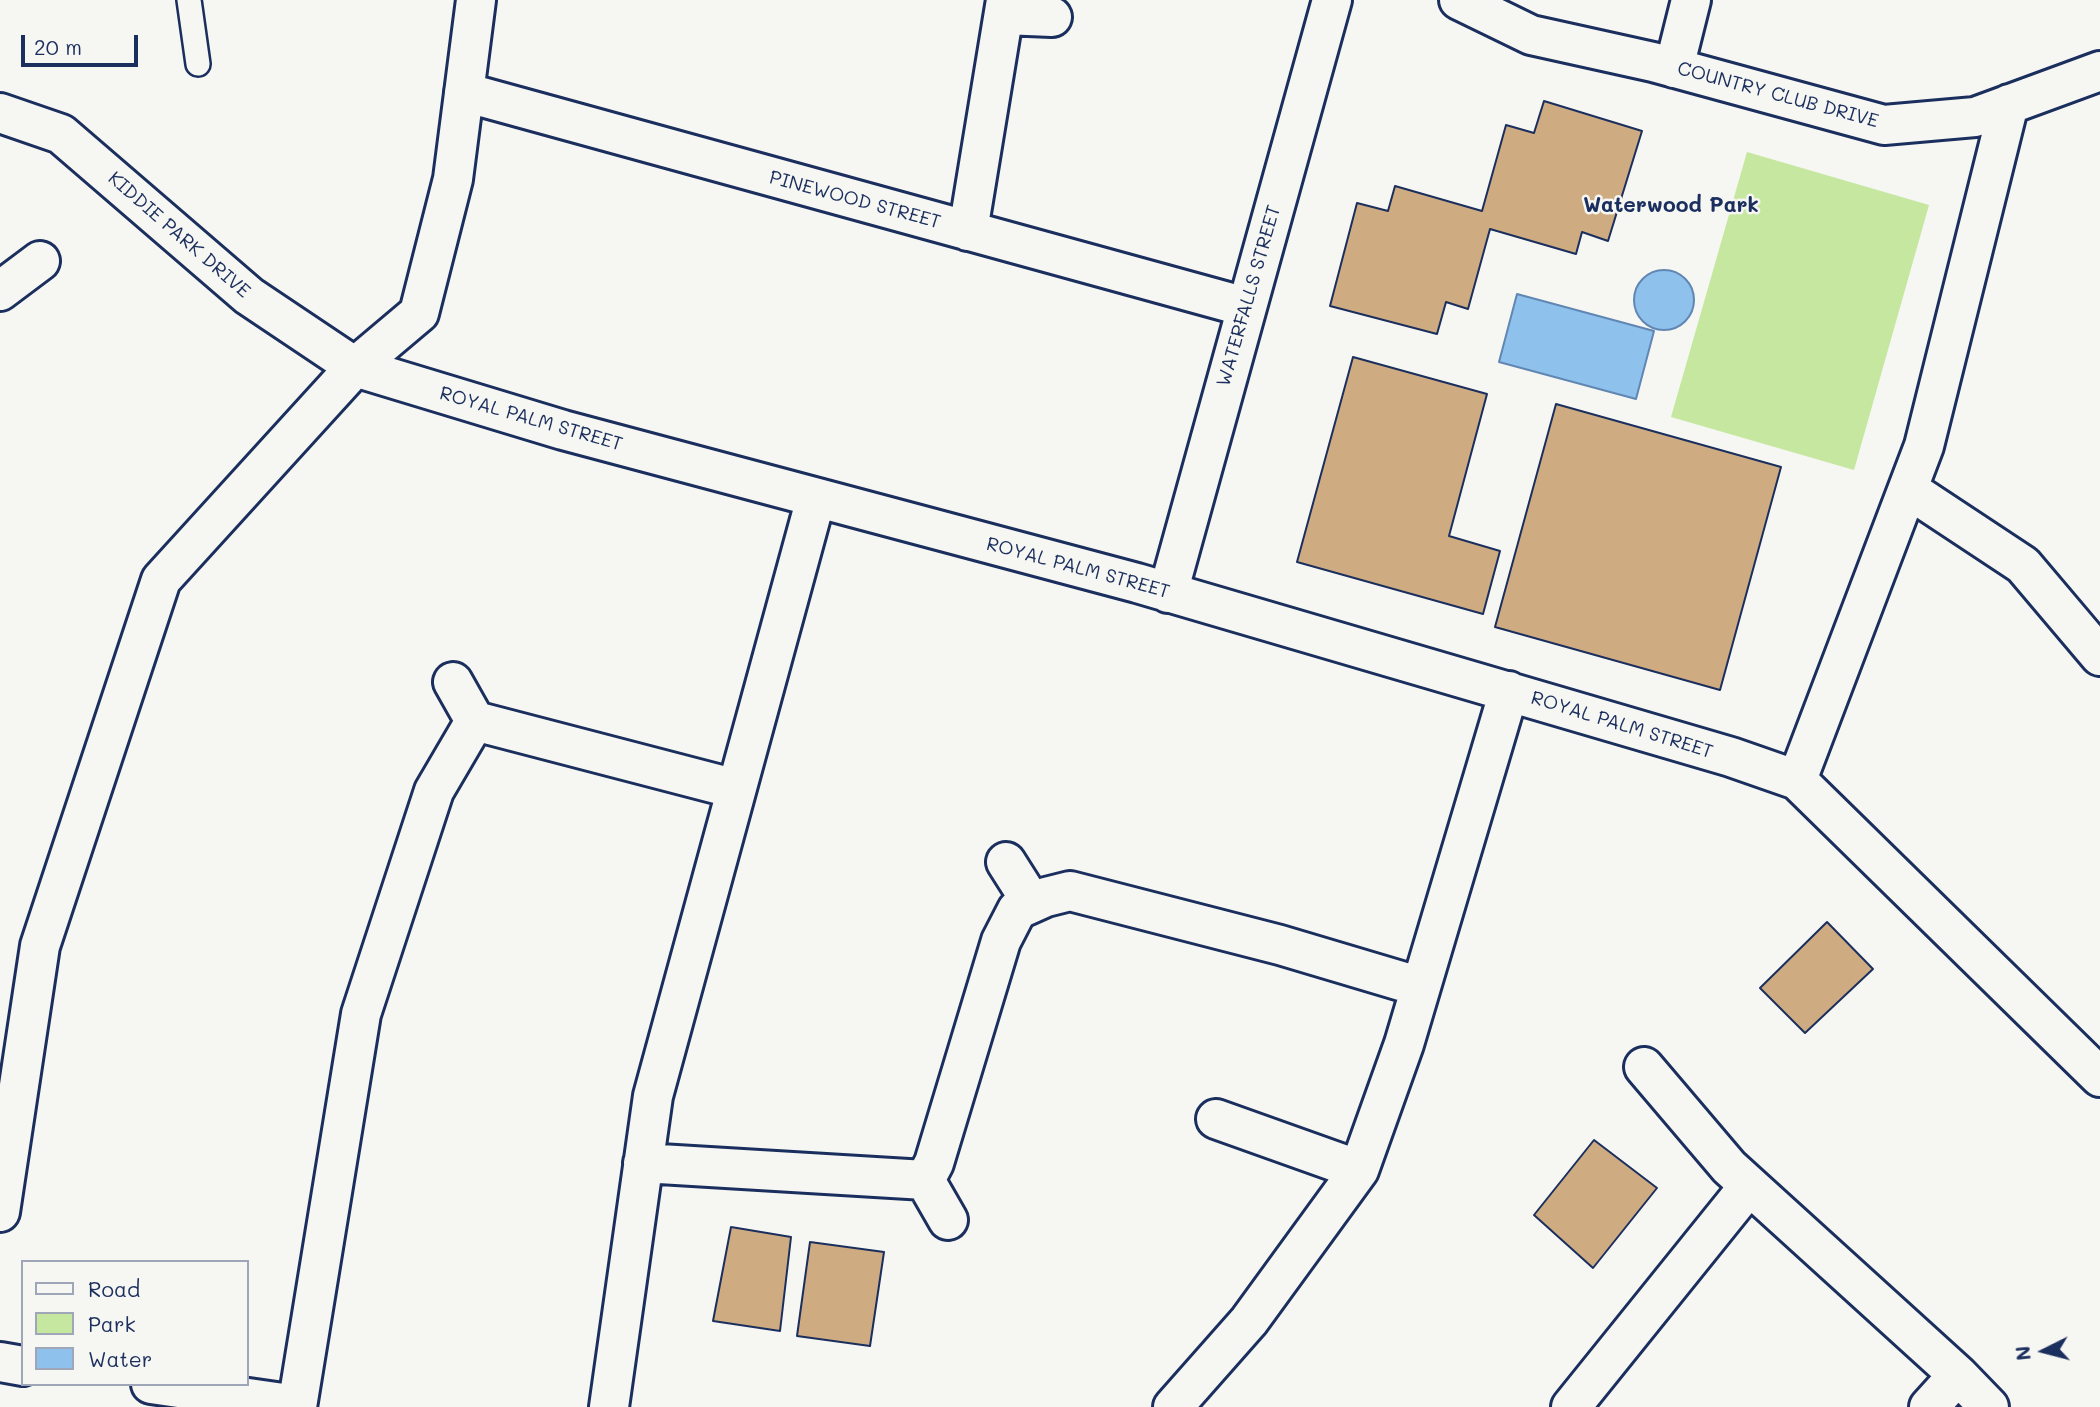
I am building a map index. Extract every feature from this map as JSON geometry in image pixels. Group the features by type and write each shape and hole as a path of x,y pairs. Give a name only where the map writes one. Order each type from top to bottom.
{"street":[{"path":"0,1212 40,946 161,580 355,367 419,313 453,179 476,0"},
{"name":"WATERFALLS STREET","path":"1168,593 1332,0"},
{"name":"COUNTRY CLUB DRIVE","path":"1459,0 1531,35 1674,68 1884,125 1975,117 2100,71"},
{"path":"1674,68 1690,0"},
{"path":"968,231 1005,7 1052,17"},
{"name":"PINEWOOD STREET","path":"464,92 1246,307"},
{"path":"2010,104 1924,446 1797,780 2100,1077"},
{"name":"KIDDIE PARK DRIVE","path":"0,113 61,134 249,296 355,367"},
{"path":"0,291 40,261"},
{"name":"ROYAL PALM STREET","path":"355,367 563,430 1168,593 1509,691 1797,780"},
{"path":"1908,489 2023,565 2100,656"},
{"path":"609,1407 653,1097 816,498"},
{"path":"453,682 475,721 737,789"},
{"path":"1173,1407 1249,1321 1359,1170 1421,987 1509,691"},
{"path":"164,1386 297,1406 361,1014 434,792 475,721"},
{"path":"1006,862 1032,903"},
{"path":"925,1180 934,1163 1001,941 1017,910 1032,903 1070,891 1280,945 1421,987"},
{"path":"1644,1066 1729,1167 1958,1375 1989,1407"},
{"path":"1216,1119 1359,1170"},
{"path":"643,1163 925,1180"},
{"path":"925,1180 947,1220"},
{"path":"1571,1407 1749,1185"},
{"path":"0,1362 21,1366"},
{"path":"1929,1407 1958,1375"}],"lane":[{"path":"189,0 198,64"}],"green space":[{"path":"1747,152 1929,205 1854,470 1671,417"}],"water":[{"path":"1664,270 1681,275 1689,283 1694,300 1689,317 1681,325 1664,330 1647,325 1639,317 1634,300 1639,283 1647,275"},
{"path":"1517,294 1654,331 1636,399 1499,362"}],"building":[{"path":"1544,101 1642,131 1608,241 1582,232 1576,254 1490,229 1468,309 1446,302 1437,334 1330,306 1357,203 1388,211 1395,186 1482,211 1506,125 1534,133"},
{"path":"1353,357 1487,394 1449,536 1500,551 1483,614 1297,562"},
{"path":"1556,404 1781,467 1720,690 1495,627"},
{"path":"1827,922 1873,969 1805,1033 1760,988"},
{"path":"1594,1140 1657,1188 1593,1268 1534,1215"},
{"path":"731,1227 791,1237 780,1331 713,1321"},
{"path":"810,1242 884,1252 870,1346 797,1336"}],"district":[{"name":"Waterwood Park","path":"1671,206"}]}
